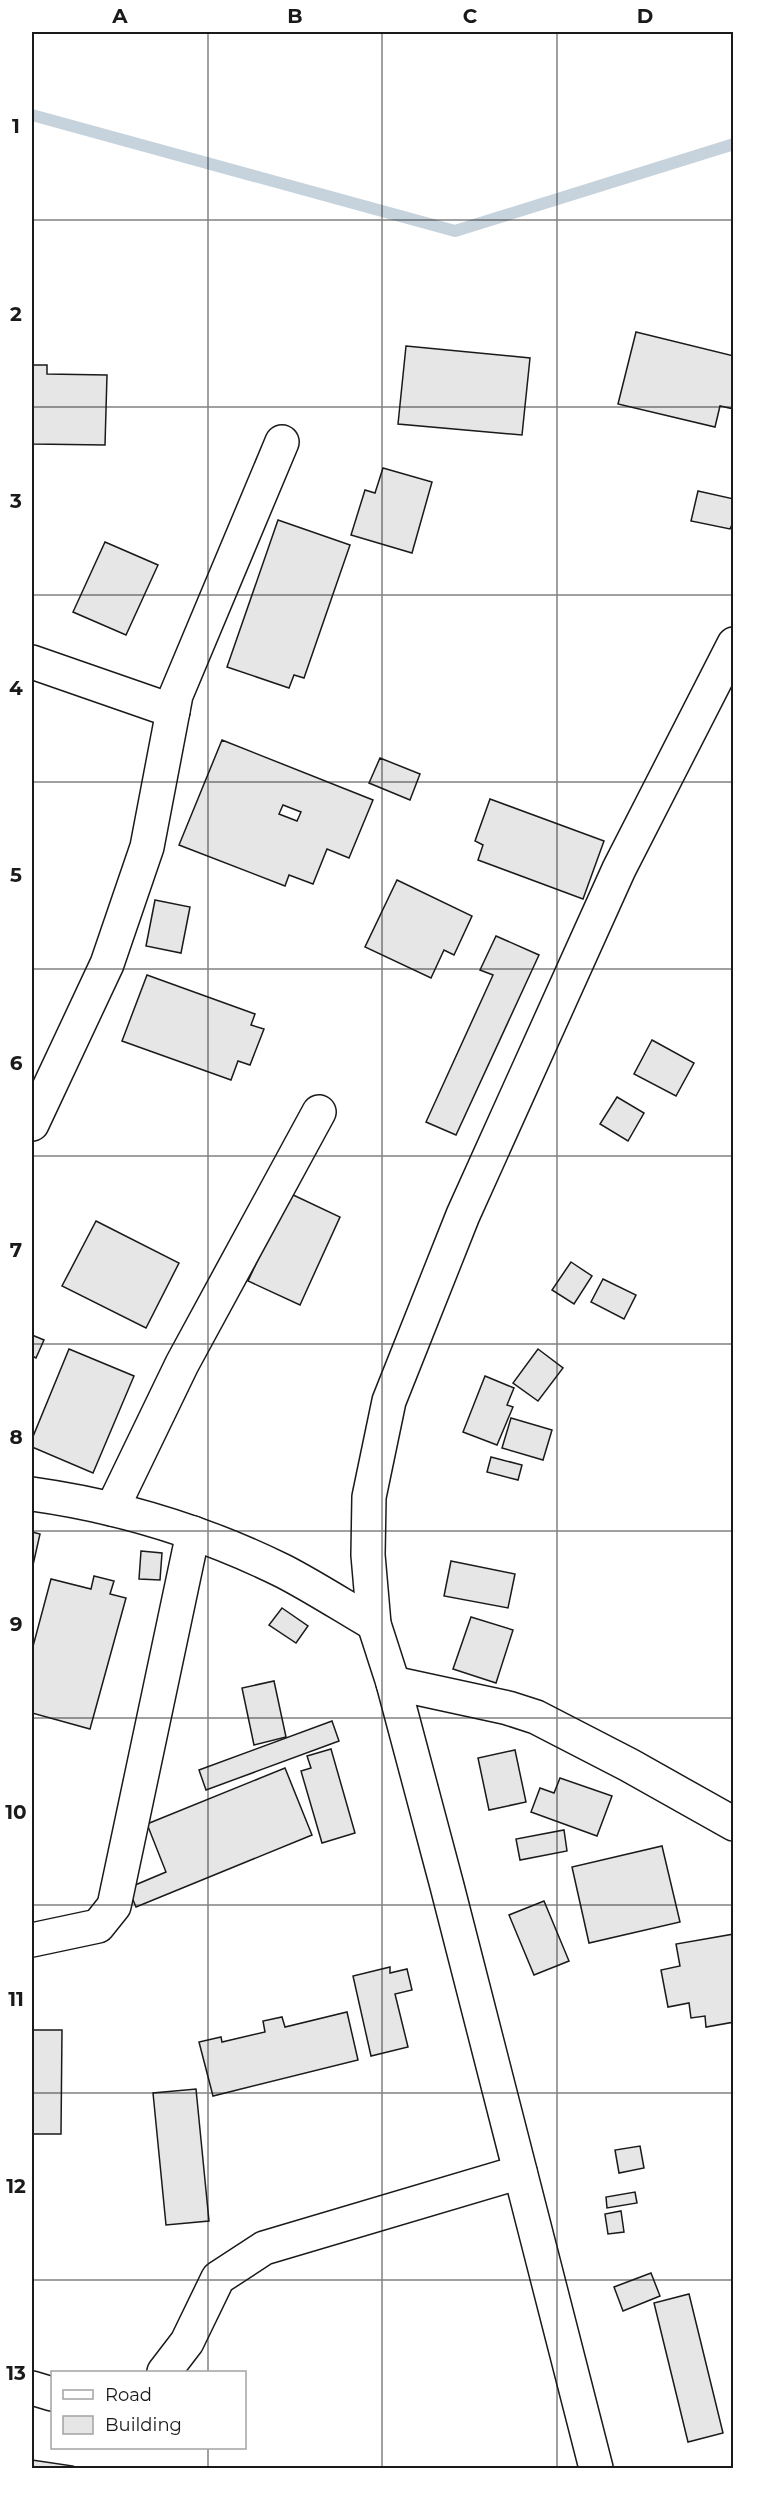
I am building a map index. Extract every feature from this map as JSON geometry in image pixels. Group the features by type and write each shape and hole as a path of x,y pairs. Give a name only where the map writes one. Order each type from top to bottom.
{"street":[{"path":"32,1124 107,964 147,847 176,695 282,442"},
{"path":"596,2469 393,1683 374,1624 368,1555 369,1497 389,1401 464,1215 619,869 734,644"},
{"path":"32,662 172,711"},
{"path":"112,1509 182,1364 319,1112"},
{"path":"32,1494 112,1509 231,1547 285,1572 374,1624"},
{"path":"32,1940 98,1926 114,1906 193,1533"},
{"path":"393,1683 508,1708 536,1717 734,1824"},
{"path":"165,2371 187,2342 218,2278 264,2248 520,2172"},
{"path":"32,2388 51,2394"}],"building":[{"path":"636,332 734,356 734,409 720,406 715,427 618,404"},
{"path":"406,346 530,358 522,435 398,424"},
{"path":"32,365 47,365 47,374 107,375 105,445 32,444"},
{"path":"383,468 432,482 412,553 351,535 365,490 375,493"},
{"path":"698,491 734,499 734,520 730,529 691,521"},
{"path":"278,520 350,545 304,678 294,675 289,688 227,667"},
{"path":"105,542 158,565 126,635 73,612"},
{"path":"222,740 373,800 349,858 327,849 313,884 289,875 285,886 179,845","holes":["283,805 301,812 297,821 279,814"]},
{"path":"380,758 420,774 410,800 369,783"},
{"path":"490,799 604,841 583,899 478,860 483,845 475,841"},
{"path":"397,880 472,916 454,955 444,950 431,978 365,947"},
{"path":"155,900 190,907 181,953 146,946"},
{"path":"496,936 539,955 456,1135 426,1122 493,975 480,970"},
{"path":"147,975 255,1014 251,1025 264,1029 250,1065 238,1061 231,1080 122,1041"},
{"path":"652,1040 694,1063 676,1096 634,1074"},
{"path":"617,1097 644,1113 628,1141 600,1124"},
{"path":"289,1193 340,1217 300,1305 248,1281"},
{"path":"96,1221 179,1263 146,1328 62,1286"},
{"path":"571,1262 592,1276 574,1304 552,1290"},
{"path":"603,1279 636,1295 624,1319 591,1302"},
{"path":"32,1335 44,1340 36,1358 32,1356"},
{"path":"69,1349 134,1376 93,1473 32,1447 32,1439"},
{"path":"538,1349 563,1368 538,1401 513,1383"},
{"path":"485,1376 514,1388 507,1405 513,1407 497,1445 463,1432"},
{"path":"511,1418 552,1430 543,1460 502,1448"},
{"path":"491,1457 522,1465 518,1480 487,1472"},
{"path":"32,1532 40,1534 33,1565 32,1565"},
{"path":"141,1551 162,1553 160,1580 139,1579"},
{"path":"451,1561 515,1574 508,1608 444,1596"},
{"path":"94,1576 114,1581 110,1594 126,1598 90,1729 32,1713 32,1650 51,1579 91,1589"},
{"path":"282,1608 308,1626 296,1643 269,1625"},
{"path":"471,1617 513,1630 496,1683 453,1669"},
{"path":"274,1681 286,1737 254,1745 242,1688"},
{"path":"332,1721 339,1741 206,1790 199,1770"},
{"path":"331,1749 355,1833 322,1843 301,1771 311,1768 307,1756"},
{"path":"515,1750 526,1802 489,1810 478,1758"},
{"path":"285,1768 312,1835 136,1907 128,1888 166,1872 147,1824"},
{"path":"560,1778 612,1796 597,1836 531,1812 540,1788 554,1793"},
{"path":"564,1830 567,1851 520,1860 516,1839"},
{"path":"662,1846 680,1922 589,1943 572,1867"},
{"path":"544,1901 569,1961 534,1975 509,1915"},
{"path":"734,1934 734,2022 706,2027 705,2016 691,2018 689,2003 668,2007 661,1970 680,1966 676,1944"},
{"path":"390,1967 390,1973 407,1969 412,1990 395,1994 408,2047 371,2056 353,1976"},
{"path":"347,2012 358,2060 213,2096 199,2042 221,2037 222,2042 265,2032 263,2021 282,2017 285,2027"},
{"path":"32,2030 62,2030 61,2134 32,2134"},
{"path":"196,2089 209,2221 166,2225 153,2093"},
{"path":"640,2146 644,2168 619,2173 615,2150"},
{"path":"635,2192 637,2203 607,2208 606,2197"},
{"path":"621,2211 624,2232 608,2234 605,2214"},
{"path":"651,2273 660,2296 623,2311 614,2287"},
{"path":"689,2294 723,2433 688,2442 654,2303"},
{"path":"32,2460 73,2466 72,2468 32,2468"}],"waterway":[{"path":"32,115 455,231 734,144"}]}
